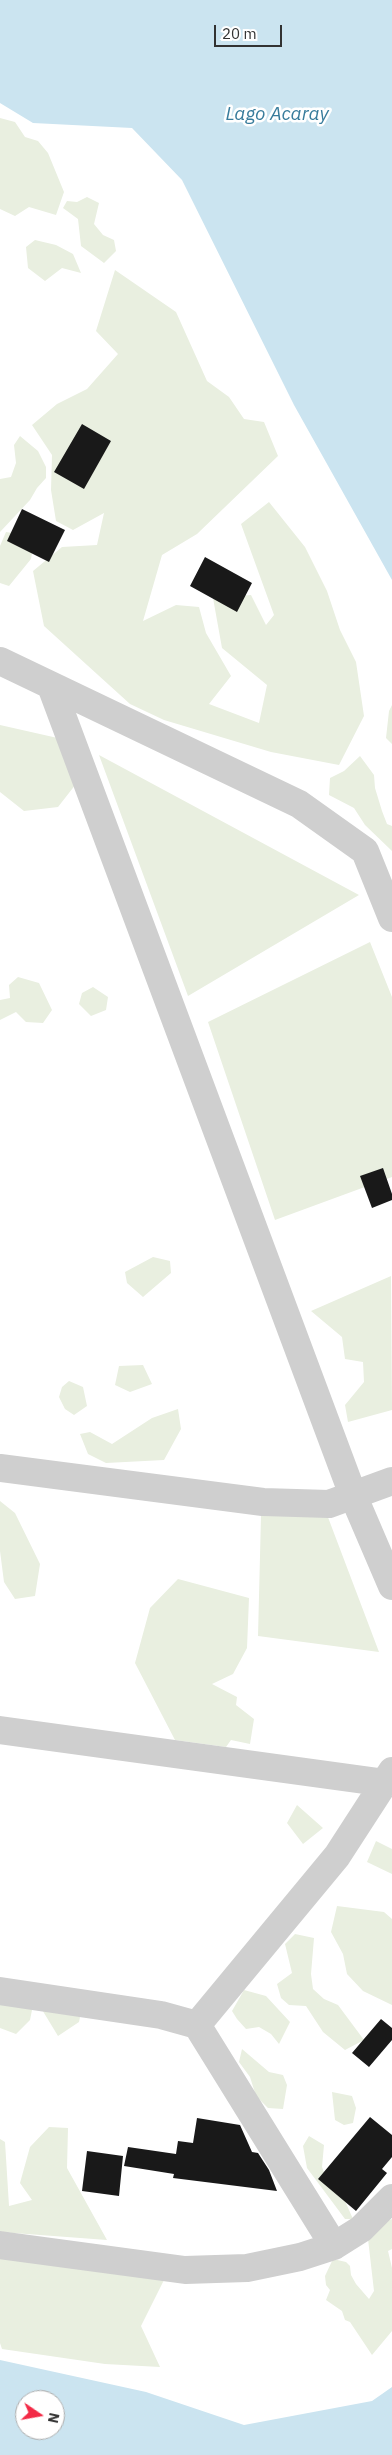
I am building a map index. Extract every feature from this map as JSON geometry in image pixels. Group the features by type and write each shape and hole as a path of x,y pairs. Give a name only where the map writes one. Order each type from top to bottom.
{"street":[{"path":"0,662 299,804 365,851 392,918"},
{"path":"51,686 354,1495 392,1586"},
{"path":"0,1468 263,1502 329,1504 392,1481"},
{"path":"0,1730 389,1777 337,1856 197,2025"},
{"path":"0,1991 161,2015 197,2025 334,2246"},
{"path":"0,2245 185,2270 247,2268 300,2257 334,2246 361,2229 392,2198"}],"green space":[{"path":"0,118 15,122 25,137 38,141 48,153 64,192 56,215 29,207 15,216 0,209"},
{"path":"87,197 99,203 94,224 103,235 114,240 116,251 104,263 81,246 78,219 63,208 67,201 77,202"},
{"path":"35,240 56,245 73,254 81,273 62,268 45,281 28,268 26,247"},
{"path":"115,270 176,312 207,381 229,397 244,419 264,422 278,456 197,534 162,555 143,621 176,605 199,607 206,633 231,676 209,704 259,723 267,685 222,648 213,598 251,595 266,625 274,615 241,524 269,502 305,547 327,591 340,630 356,662 364,716 339,765 271,752 164,720 130,704 44,626 33,571 62,547 97,545 104,513 73,530 56,521 51,490 52,455 32,425 57,404 87,389 118,354 96,331"},
{"path":"20,436 38,451 46,467 46,478 30,500 0,532 0,479 11,477 16,463 14,445"},
{"path":"6,532 25,535 34,541 31,559 9,586 0,583 0,546"},
{"path":"392,705 392,744 386,738 389,711"},
{"path":"0,725 62,739 76,784 58,807 24,811 0,792"},
{"path":"99,755 359,895 188,996"},
{"path":"360,756 374,775 375,788 382,811 387,824 392,826 392,851 365,825 354,808 329,795 330,778 344,771"},
{"path":"370,942 392,997 392,1177 275,1220 208,1022"},
{"path":"18,977 39,983 52,1010 43,1023 26,1022 16,1012 0,1020 0,1000 10,998 9,985"},
{"path":"93,987 108,997 106,1010 91,1016 79,1004 82,993"},
{"path":"153,1257 170,1261 171,1273 143,1297 127,1283 125,1272"},
{"path":"391,1276 392,1410 348,1422 345,1405 364,1382 363,1362 345,1359 342,1337 311,1311"},
{"path":"143,1365 152,1384 130,1392 115,1385 119,1366"},
{"path":"69,1381 83,1387 87,1406 74,1415 65,1409 59,1397 62,1387"},
{"path":"178,1409 181,1429 164,1460 106,1463 88,1454 80,1434 90,1432 112,1444 152,1418"},
{"path":"0,1501 15,1513 40,1564 35,1596 15,1599 4,1582 0,1551"},
{"path":"326,1512 379,1652 258,1636 261,1516"},
{"path":"178,1579 249,1598 247,1648 233,1674 212,1684 237,1697 236,1705 254,1719 250,1744 231,1740 226,1747 175,1740 135,1663 150,1608"},
{"path":"297,1805 323,1828 303,1844 287,1823"},
{"path":"376,1841 392,1849 392,1874 367,1862"},
{"path":"337,1906 384,1912 392,1919 392,2005 363,1991 347,1974 343,1954 331,1932"},
{"path":"295,1934 314,1938 311,1974 313,1989 324,1999 338,2005 364,2040 345,2050 323,2032 306,2006 289,2005 281,1998 277,1984 292,1973 285,1944"},
{"path":"0,1981 32,2010 30,2020 16,2034 0,2028"},
{"path":"244,1990 266,1996 290,2022 279,2044 271,2034 259,2027 246,2029 237,2019 232,2011"},
{"path":"41,2008 81,2012 79,2022 58,2036"},
{"path":"242,2049 269,2072 283,2075 287,2085 283,2109 268,2108 256,2096 250,2077 239,2062"},
{"path":"332,2092 352,2096 356,2108 353,2123 344,2125 335,2120"},
{"path":"49,2127 68,2128 67,2168 107,2240 0,2232 0,2139 5,2142 9,2206 32,2200 20,2183 30,2147"},
{"path":"309,2136 324,2145 322,2167 326,2177 345,2201 353,2219 345,2219 307,2168 303,2146"},
{"path":"392,2219 392,2249 388,2251 392,2268 392,2331 372,2355 350,2322 345,2320 342,2311 326,2300 330,2290 326,2285 325,2276 333,2259 346,2262 350,2266 351,2275 356,2284 369,2299 374,2291 368,2239 382,2223"},
{"path":"0,2258 166,2276 141,2326 160,2367 105,2364 2,2349 0,2343"}],"water":[{"name":"Lago Acaray","path":"0,0 392,0 392,580 294,405 182,180 132,128 33,123 0,103"},
{"path":"0,2360 146,2392 244,2425 372,2401 392,2387 392,2455 0,2455"}],"building":[{"path":"82,424 111,441 84,489 54,472"},
{"path":"22,509 65,530 49,562 7,541"},
{"path":"205,557 252,583 237,612 190,586"},
{"path":"383,1168 392,1194 392,1200 372,1208 360,1176"},
{"path":"381,2019 392,2028 392,2040 369,2067 352,2053"},
{"path":"370,2117 392,2135 392,2157 382,2169 387,2173 356,2211 318,2179"},
{"path":"197,2118 240,2125 252,2152 258,2153 269,2170 277,2191 173,2178 174,2174 124,2166 128,2147 176,2154 178,2141 193,2143"},
{"path":"87,2151 123,2156 119,2196 82,2191"}]}
